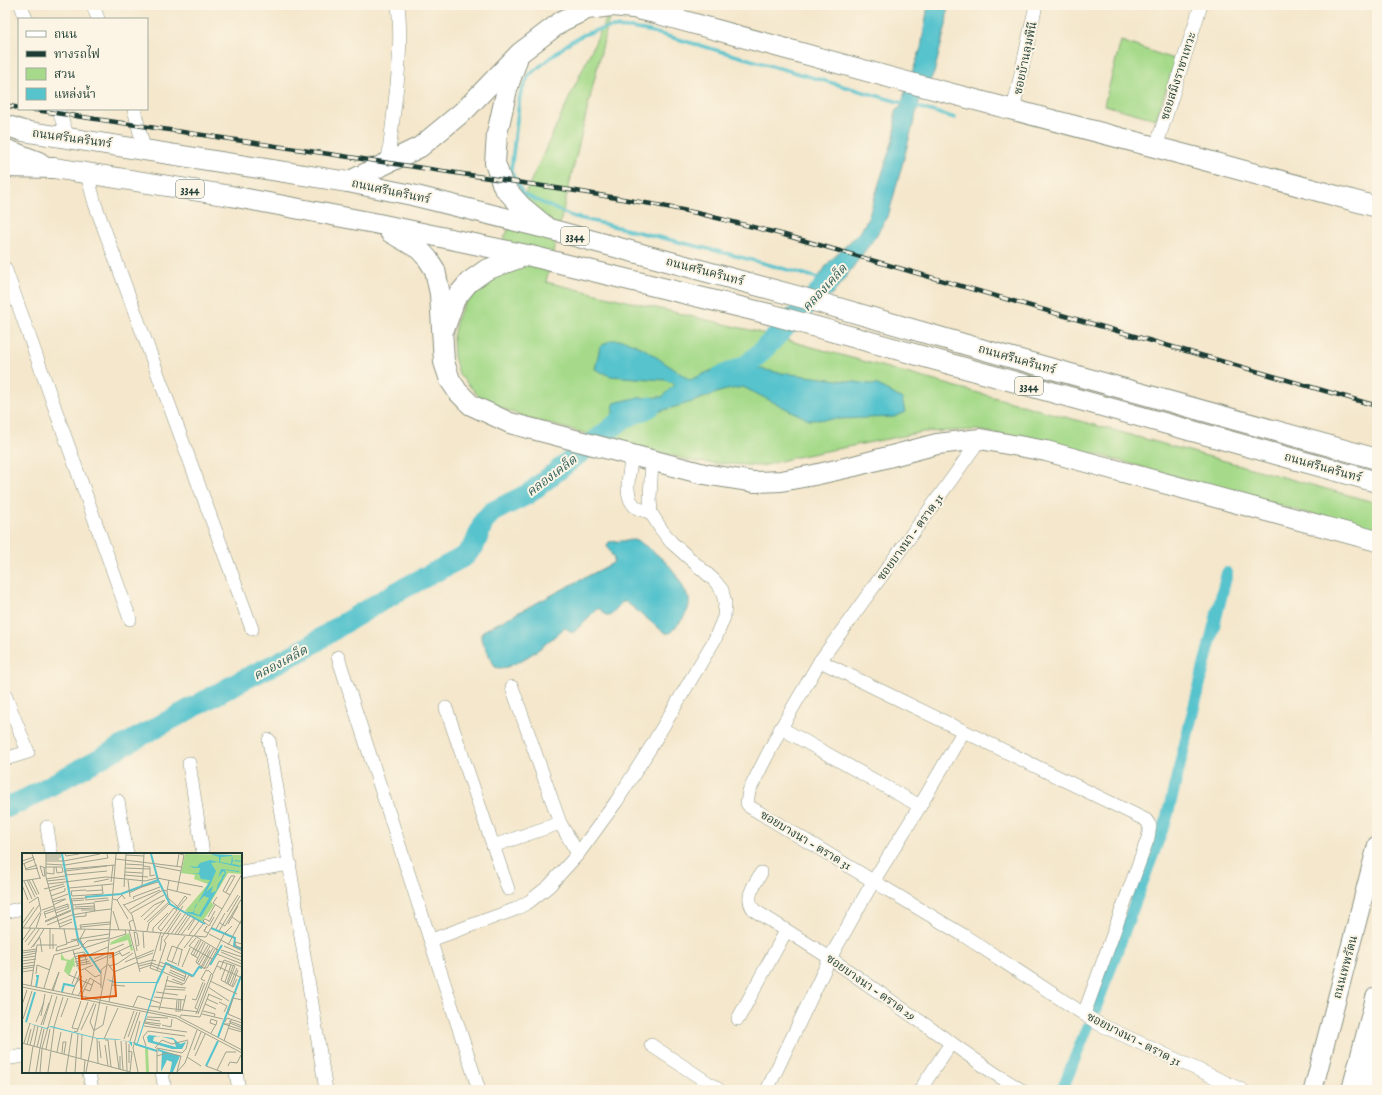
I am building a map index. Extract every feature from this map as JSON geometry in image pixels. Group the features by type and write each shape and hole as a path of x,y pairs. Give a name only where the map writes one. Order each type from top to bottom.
{"highway":[{"path":"1352,1090 1377,998"},
{"path":"1370,1090 1377,1062"}],"main road":[{"path":"348,182 420,147 466,109 520,53 562,21 587,9 612,5 655,13 934,90 1156,147 1377,207"},
{"path":"520,53 506,89 497,134 495,163 503,186 521,206 549,229"},
{"name":"ถนนศรีนครินทร์","path":"11,129 348,182 412,195 549,229 800,297 1377,459"},
{"name":"ถนนศรีนครินทร์","path":"5,149 54,168"},
{"name":"ถนนศรีนครินทร์","path":"5,167 54,168 231,196 374,223 527,255 773,315 1377,482"},
{"path":"374,223 419,249 435,270 440,294 444,362 450,380 458,392 471,405 510,423 652,461 712,475 754,482 781,481 814,476 937,444 980,439 1046,451 1377,541"},
{"path":"443,333 455,300 469,282 486,270 527,255"},
{"name":"ถนนเทพรัตน","path":"1313,1090 1377,845"}],"street":[{"path":"21,5 26,18"},
{"path":"93,5 98,18"},
{"path":"388,162 397,77 400,25 398,5"},
{"name":"ซอยบ้านลุมพินี","path":"1013,110 1036,5"},
{"name":"ซอยสมิงราชาเทวะ","path":"1156,147 1201,5"},
{"path":"58,110 68,137"},
{"path":"134,110 144,149"},
{"path":"87,174 100,218 252,629"},
{"path":"5,268 130,619"},
{"name":"ซอยบางนา - ตราด 31","path":"980,439 952,480 820,661 781,728 749,791 748,803 750,807 874,880 963,935 1099,1024 1234,1089"},
{"path":"632,456 628,495 632,503 638,508 651,513"},
{"path":"431,940 516,909 530,901 549,886 578,854 616,802 649,750 715,639 724,617 725,603 722,590 714,580 671,542 651,513 650,498 652,461"},
{"path":"338,657 479,1090"},
{"path":"820,661 1146,820 1150,826 1148,838 1084,1014"},
{"path":"512,687 560,823 578,854"},
{"path":"5,695 28,752 5,759"},
{"path":"446,708 508,889"},
{"path":"781,728 920,806"},
{"path":"767,1090 830,958 874,880 920,806 963,732"},
{"path":"269,740 326,1090"},
{"path":"189,763 203,853"},
{"path":"118,801 127,853"},
{"path":"493,846 560,823"},
{"path":"46,827 51,853"},
{"path":"242,872 290,864"},
{"name":"ซอยบางนา - ตราด 29","path":"761,873 749,899 750,905 754,910 830,958 1020,1090"},
{"path":"5,912 22,908"},
{"path":"738,1018 786,931"},
{"path":"920,1090 951,1043"},
{"path":"651,1045 719,1090"},
{"path":"5,1058 22,1056"},
{"path":"89,1073 92,1090"},
{"path":"162,1073 165,1090"},
{"path":"236,1073 239,1090"}],"green space":[{"path":"612,6 546,282 754,331 1377,503 1377,533 1081,450 977,430 923,432 796,457 762,466 695,462 526,418 482,400 459,374 454,357 453,337 457,318 468,297 482,286"},
{"path":"1121,41 1176,60 1156,119 1104,105"}],"water":[{"path":"928,5 948,5 946,25 934,73 920,99 889,213 876,236 832,295 811,288 829,262 861,231 868,218 895,133 895,111 901,107 921,48"},
{"path":"611,340 624,340 643,348 690,380 730,362 775,372 878,385 902,399 905,412 894,417 809,420 743,387 722,391 692,402 633,419 612,418 614,403 635,398 662,397 675,384 665,380 610,376 595,369 600,347"},
{"path":"633,540 648,548 669,565 677,576 689,599 686,614 670,633 665,633 626,602 622,602 610,616 607,616 600,609 597,609 574,632 564,628 541,647 516,663 501,668 495,667 481,639 483,631 613,563 614,559 607,546 609,542"}],"waterway":[{"path":"822,279 729,254 571,216 523,194 511,171 520,95 529,75 570,42 583,35 597,30 613,27 631,28 649,31 906,104"},
{"path":"914,106 955,118"},
{"name":"คลองเคล็ด","path":"720,377 746,366 823,288"},
{"name":"คลองเคล็ด","path":"5,808 26,799 241,681 305,649 341,625 395,593 465,556 474,546 484,521 492,512 528,494 623,419 650,407"},
{"path":"1095,1010 1167,817 1227,573"},
{"path":"1062,1090 1087,1028"}],"railway":[{"path":"5,105 18,108"},
{"path":"36,110 576,191 697,213 781,234 1377,406"}]}
